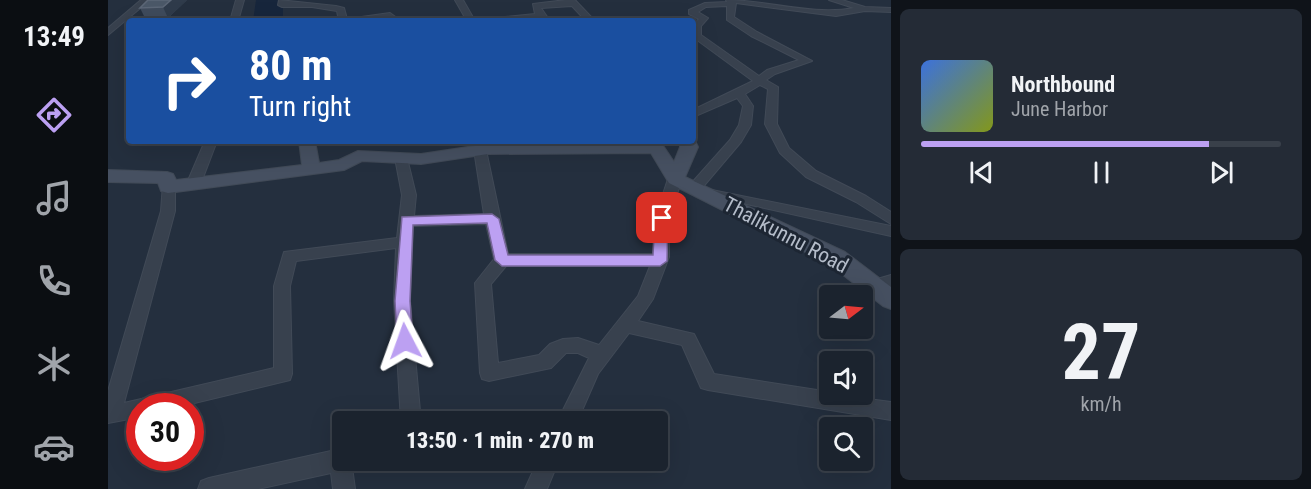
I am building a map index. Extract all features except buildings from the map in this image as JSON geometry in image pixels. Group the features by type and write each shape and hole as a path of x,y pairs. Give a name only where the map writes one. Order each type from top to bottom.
{"street":[{"path":"108,32 146,0"},
{"path":"235,18 240,0"},
{"path":"283,0 282,5 313,2 325,4 341,10 342,18"},
{"path":"459,0 468,18"},
{"path":"833,0 865,9"},
{"path":"891,10 865,9 836,14 747,1 712,3 696,8 692,12 704,18 697,25 697,36 759,81 773,87 771,124 784,150 811,174 861,200 891,219"},
{"path":"543,18 536,6 572,2 588,18"},
{"path":"696,113 739,93 771,72 807,60 754,34 730,18 731,2"},
{"path":"374,18 390,16 393,18"},
{"path":"739,93 748,106 745,125 735,142 694,189 891,231"},
{"path":"194,183 210,144"},
{"path":"307,144 310,169"},
{"path":"572,411 591,369 645,299 660,261 662,218 688,144"},
{"path":"168,187 344,165 358,156 421,159 480,150 554,145 656,148 675,179"},
{"path":"480,150 502,260"},
{"path":"401,158 409,195 404,242 402,301 410,411"},
{"path":"108,176 167,178 168,187 168,211 111,415 126,411"},
{"name":"Thalikunnu Road","path":"675,179 837,258 882,283 891,300"},
{"path":"406,220 492,219"},
{"path":"202,393 283,374 282,286 285,265 289,256 404,242"},
{"path":"601,356 586,346 566,345 552,350 544,362 489,373 483,283 492,269 502,260 660,261"},
{"path":"624,325 688,339 708,382 891,411"},
{"path":"209,489 340,460 344,489"},
{"path":"536,489 544,471"}],"water":[{"path":"256,0 283,0 283,18 253,18"}],"route":[{"path":"405,341 402,301 406,220 492,219 502,260 660,261 662,218"}]}
